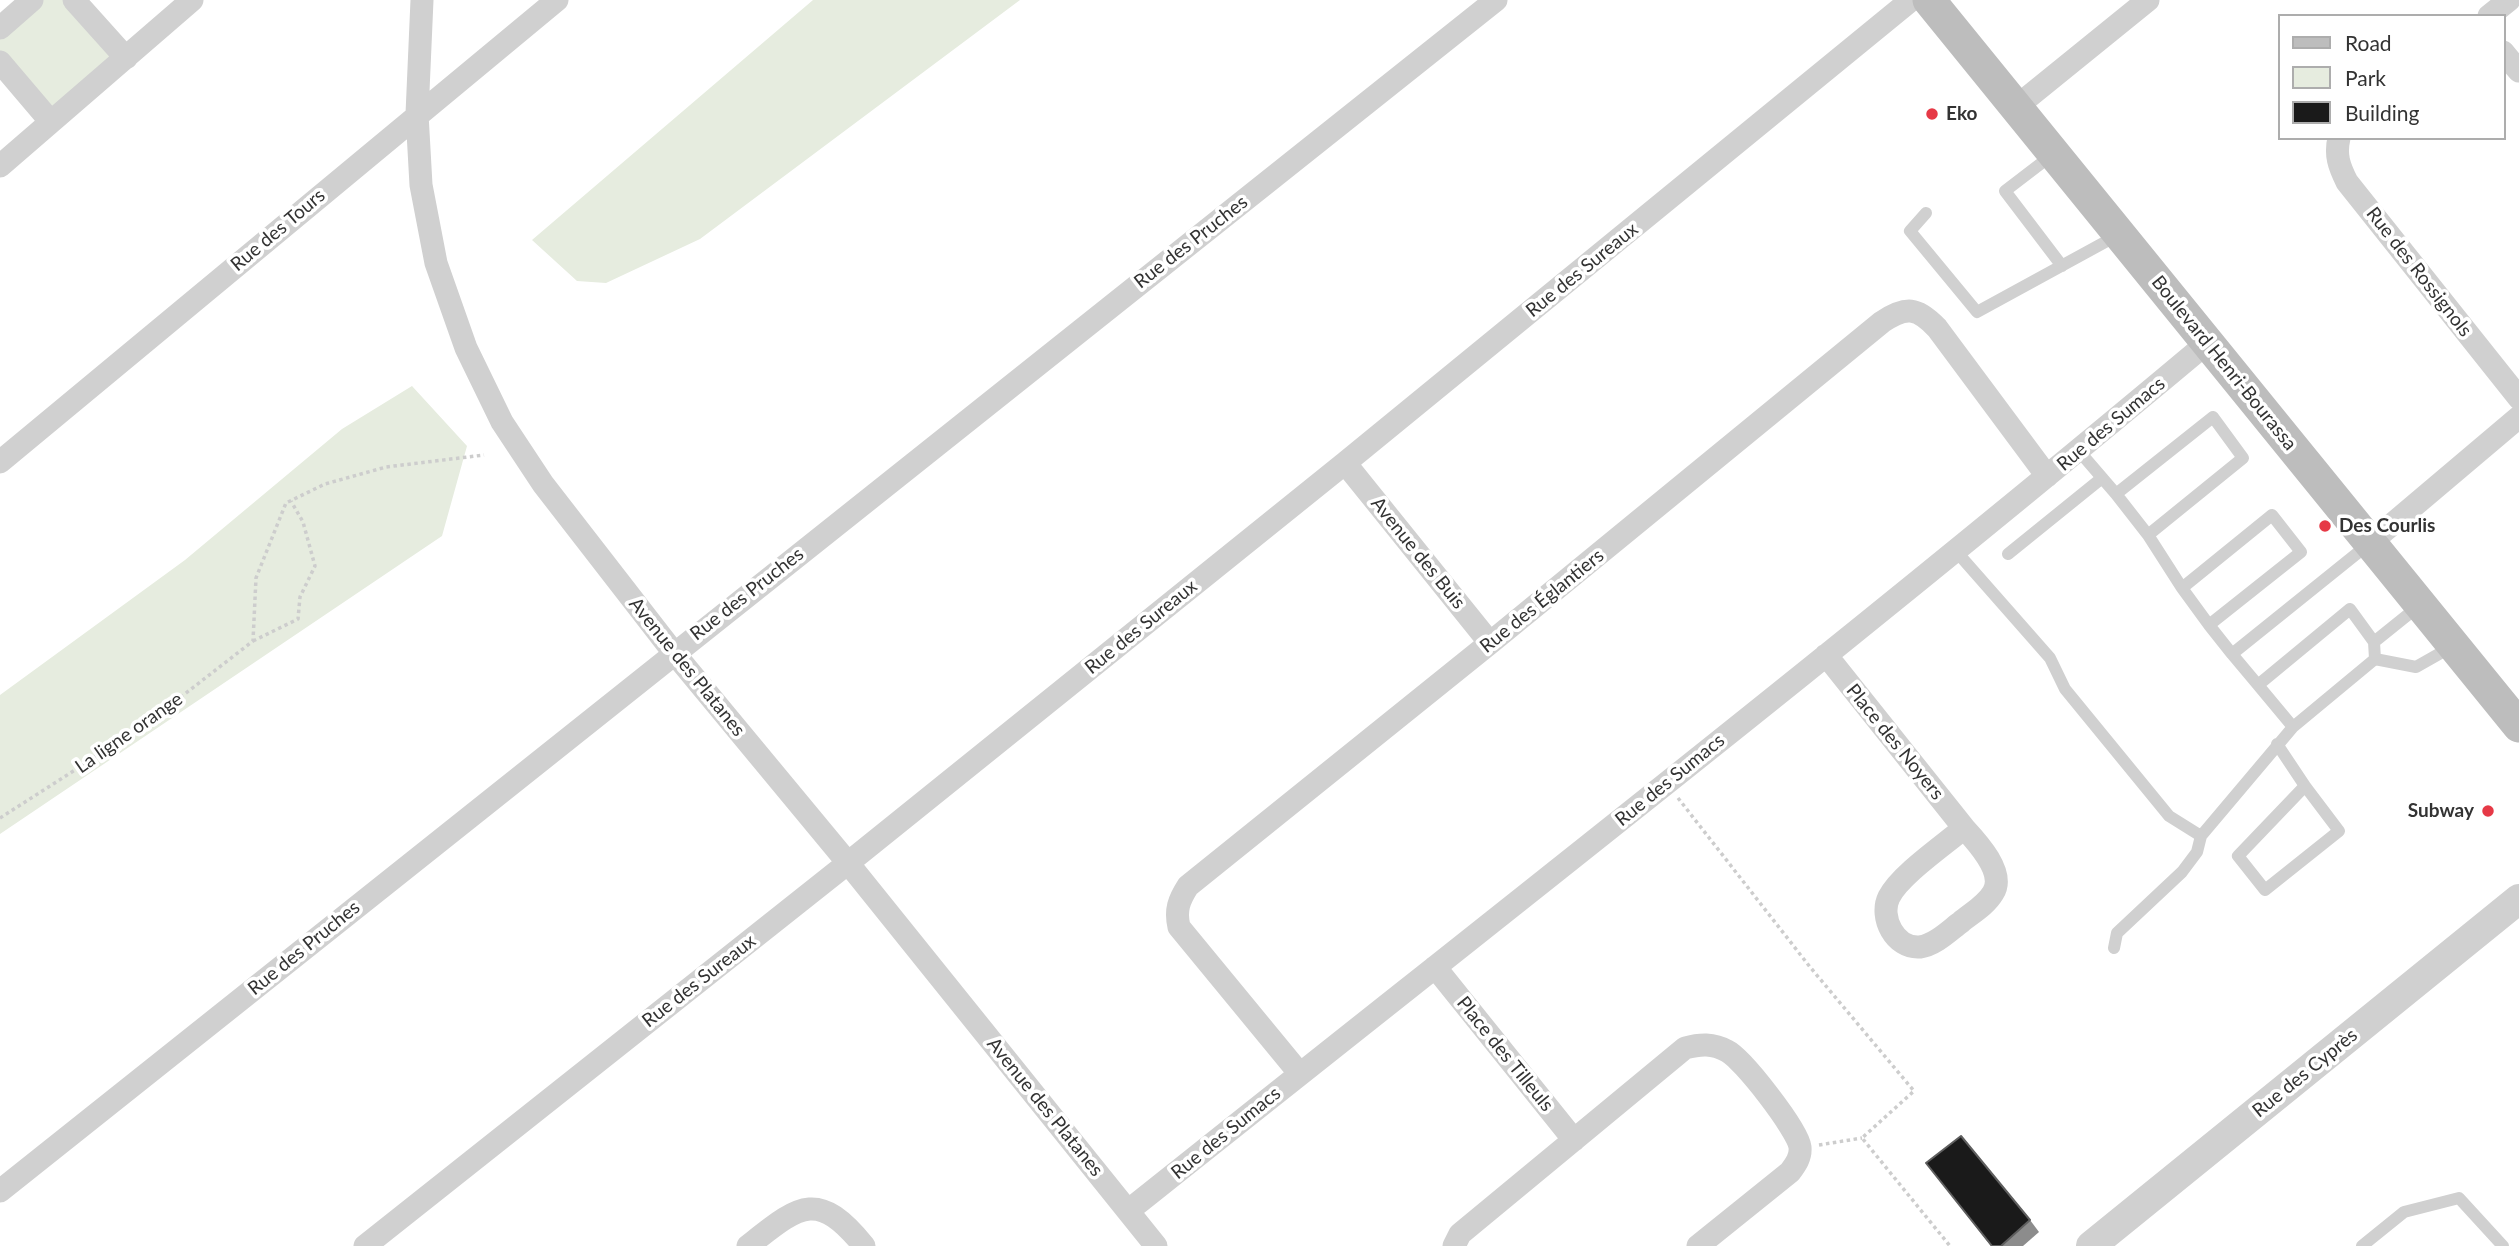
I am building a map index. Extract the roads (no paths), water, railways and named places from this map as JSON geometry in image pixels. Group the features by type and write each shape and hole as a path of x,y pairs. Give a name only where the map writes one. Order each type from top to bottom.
{"main road":[{"name":"Boulevard Henri-Bourassa","path":"1929,0 2519,726"}],"street":[{"path":"0,28 32,0"},
{"path":"74,0 125,58"},
{"path":"0,166 192,0"},
{"name":"Avenue des Platanes","path":"422,0 417,114 421,185 436,263 466,348 502,422 543,484 674,653 848,863 1156,1246"},
{"name":"Rue des Tours","path":"0,461 557,0"},
{"name":"Rue des Pruches","path":"0,1191 1496,0"},
{"name":"Rue des Sureaux","path":"365,1246 848,863 1345,463 1911,0"},
{"path":"2016,107 2148,0"},
{"path":"2492,14 2509,0"},
{"path":"2505,54 2519,71"},
{"path":"0,62 51,122"},
{"name":"Rue des Rossignols","path":"2339,140 2336,152 2339,168 2347,181 2519,398"},
{"name":"Rue des Églantiers","path":"1300,1074 1179,927 1179,900 1188,886 1894,314 1910,310 1925,316 1937,328 2047,476"},
{"name":"Rue des Sumacs","path":"1128,1211 1826,655 2079,451 2207,343"},
{"path":"2370,543 2519,417"},
{"name":"Avenue des Buis","path":"1345,463 1490,643"},
{"name":"Place des Noyers","path":"1826,655 1986,853 1995,878 1995,891 1986,903 1935,942 1919,947 1903,944 1890,930 1886,914 1887,900 1896,885 1964,828"},
{"name":"Rue des Cyprès","path":"2091,1246 2519,899"},
{"name":"Place des Tilleuls","path":"1435,967 1574,1140"},
{"path":"1454,1246 1461,1234 1685,1048 1699,1044 1714,1045 1735,1055 1794,1129 1800,1147 1799,1160 1790,1172 1698,1246"},
{"path":"748,1246 786,1217 801,1211 818,1209 834,1214 864,1246"}],"lane":[{"path":"2054,153 2005,191 2062,266"},
{"path":"1926,213 1910,231 1977,312 2118,234"},
{"path":"2116,494 2213,417 2243,458 2148,535"},
{"path":"2079,451 2148,535 2209,625 2293,727"},
{"path":"2008,554 2102,478"},
{"path":"2182,588 2272,515 2301,552 2209,625"},
{"path":"2232,654 2370,543"},
{"path":"1955,550 2050,658 2066,689 2169,816 2201,836"},
{"path":"2374,642 2420,605"},
{"path":"2258,684 2350,609 2374,642 2375,659"},
{"path":"2375,659 2416,667 2454,645"},
{"path":"2114,948 2117,933 2182,872 2197,852 2201,836 2277,744 2293,727 2375,659"},
{"path":"2277,744 2339,831 2265,890 2238,856 2305,786"},
{"path":"2362,1246 2404,1212 2459,1198 2499,1245"}],"place":[{"name":"Eko","path":"1932,114"},
{"name":"Des Courlis","path":"2325,526"},
{"name":"Subway","path":"2488,811"}]}
